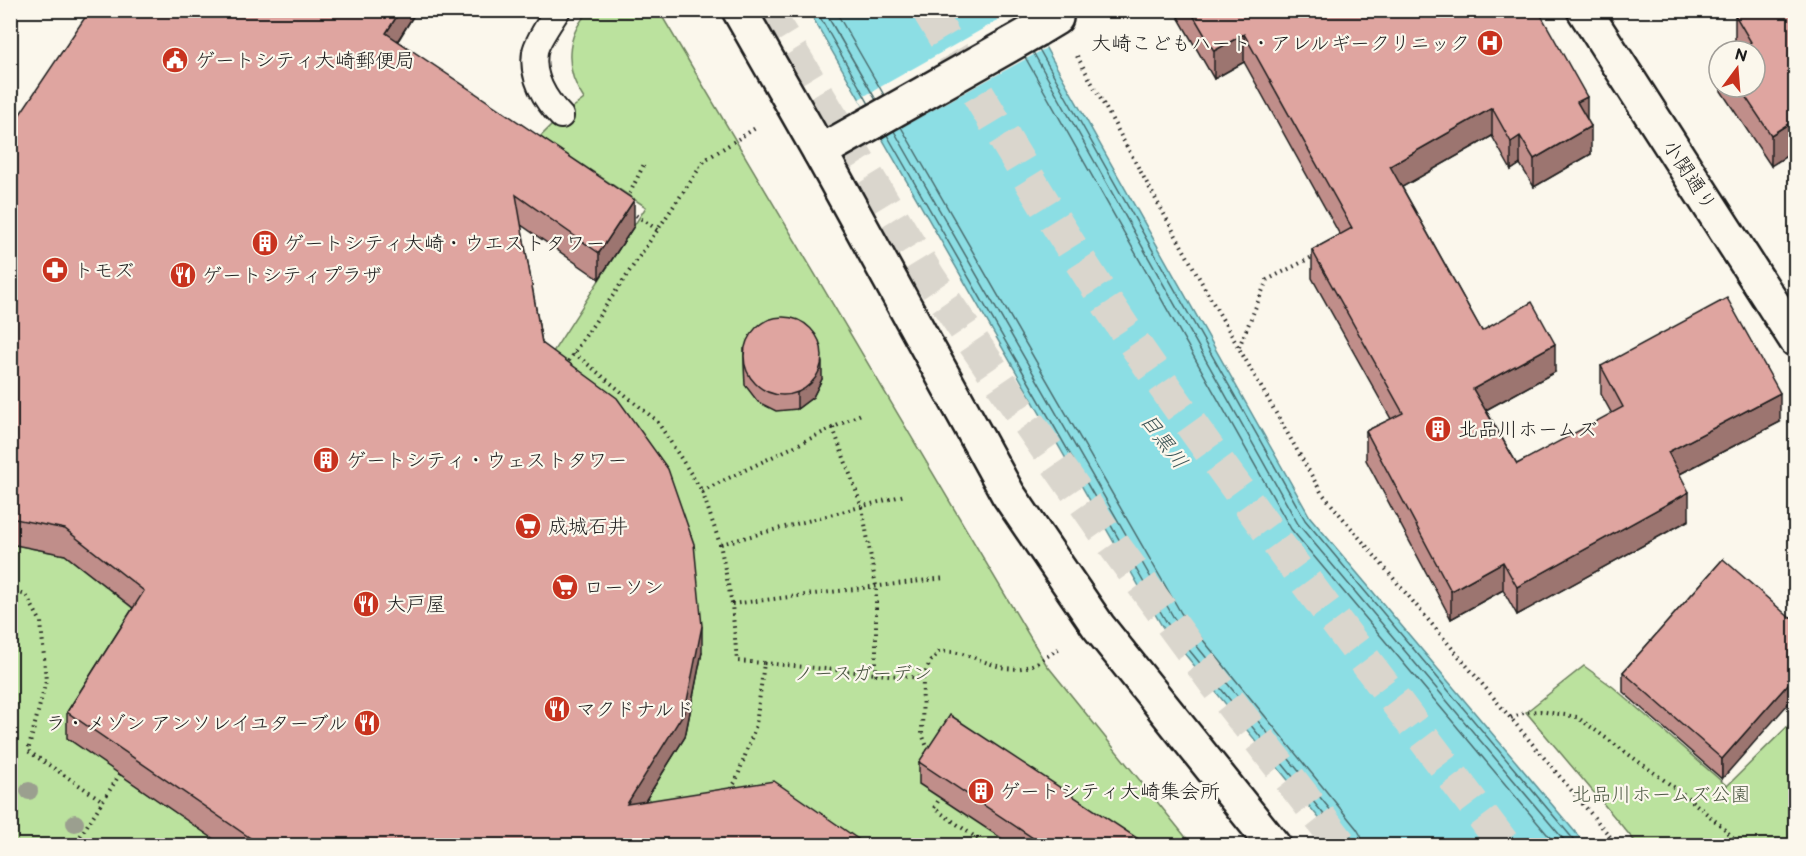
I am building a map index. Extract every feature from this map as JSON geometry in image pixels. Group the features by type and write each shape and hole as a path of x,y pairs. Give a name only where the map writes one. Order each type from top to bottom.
{"street":[{"path":"739,10 820,152 1008,494 1098,626 1274,846"},
{"name":"小関通り","path":"1584,10 1796,340"},
{"path":"820,152 1048,20"}],"lane":[{"path":"558,10 535,51 536,78 549,103 561,116"}],"path":[{"path":"1048,20 1321,492 1618,846"},
{"path":"562,370 705,160 758,127"},
{"path":"645,162 623,207 658,230"},
{"path":"1239,348 1267,280 1324,250"},
{"path":"574,353 657,421 702,491 720,544 732,604 737,661 923,678"},
{"path":"702,491 863,413"},
{"path":"833,429 862,507 876,586 876,674"},
{"path":"720,544 905,495"},
{"path":"732,604 945,578"},
{"path":"10,591 26,595 41,622 46,681 28,751 103,801"},
{"path":"930,754 922,734 923,678 930,662 939,652 951,650 993,664 1023,668 1060,648"},
{"path":"725,799 736,781 756,725 764,663"},
{"path":"1510,718 1526,712 1540,711 1577,717 1686,796 1726,830 1739,846"},
{"path":"74,846 120,774"},
{"path":"945,791 934,808 988,846"},
{"path":"1786,846 1796,831"}],"green space":[{"name":"ノースガーデン","path":"589,11 659,11 1046,664 1192,845 831,845 680,822 647,798 685,736 542,369 646,207 540,137 561,116 584,99 573,77 570,54 575,31"},
{"path":"10,544 65,555 144,617 120,774 223,845 11,845"},
{"name":"北品川ホームズ公園","path":"1584,666 1613,687 1727,786 1795,719 1795,845 1638,845 1526,712"}],"water":[{"name":"目黒川","path":"809,11 1025,11 1310,517 1586,845 1341,845 1162,626"}],"pier":[{"path":"1012,11 1025,11 1046,48 882,138 859,99"}],"building":[{"name":"ゲートシティ・ウェストタワー","path":"90,10 401,10 386,33 634,200 599,253 516,195 542,343 617,398 668,469 694,544 702,626 685,711 627,804 774,781 868,846 262,846 67,712 144,591 65,529 10,518 10,129"},
{"path":"1190,10 1538,10 1587,97 1577,102 1591,126 1534,159 1520,136 1511,142 1492,108 1390,166 1482,331 1532,302 1555,344 1473,389 1517,464 1623,407 1601,366 1727,298 1780,393 1668,452 1689,492 1517,587 1503,562 1451,591 1366,431 1403,413 1312,250 1352,228 1244,34 1214,51"},
{"path":"1741,10 1781,10 1783,14 1789,10 1796,10 1796,119 1771,135 1747,99 1767,99 1767,39 1749,39 1735,15"},
{"path":"783,317 798,320 815,334 822,356 819,371 805,388 783,395 768,392 751,378 744,356 747,341 761,324"},
{"path":"1723,559 1790,618 1796,613 1796,675 1722,759 1623,672"},
{"path":"950,715 1149,846 1045,846 919,762"}],"tunnel":[{"path":"766,10 929,277 1025,418 1215,683 1342,846"},
{"path":"928,10 1057,223 1138,349 1273,537 1505,846"}],"place":[{"name":"大崎こどもハート・アレルギークリニック","path":"1490,43"},
{"name":"ゲートシティ大崎郵便局","path":"175,60"},
{"name":"ゲートシティ大崎・ウエストタワー","path":"265,243"},
{"name":"トモズ","path":"55,270"},
{"name":"ゲートシティプラザ","path":"183,275"},
{"name":"北品川ホームズ","path":"1438,429"},
{"name":"ゲートシティ・ウェストタワー","path":"326,460"},
{"name":"成城石井","path":"528,526"},
{"name":"ローソン","path":"565,587"},
{"name":"大戸屋","path":"366,604"},
{"name":"マクドナルド","path":"557,709"},
{"name":"ラ・メゾン アンソレイユターブル","path":"367,723"},
{"name":"ゲートシティ大崎集会所","path":"981,791"}]}
